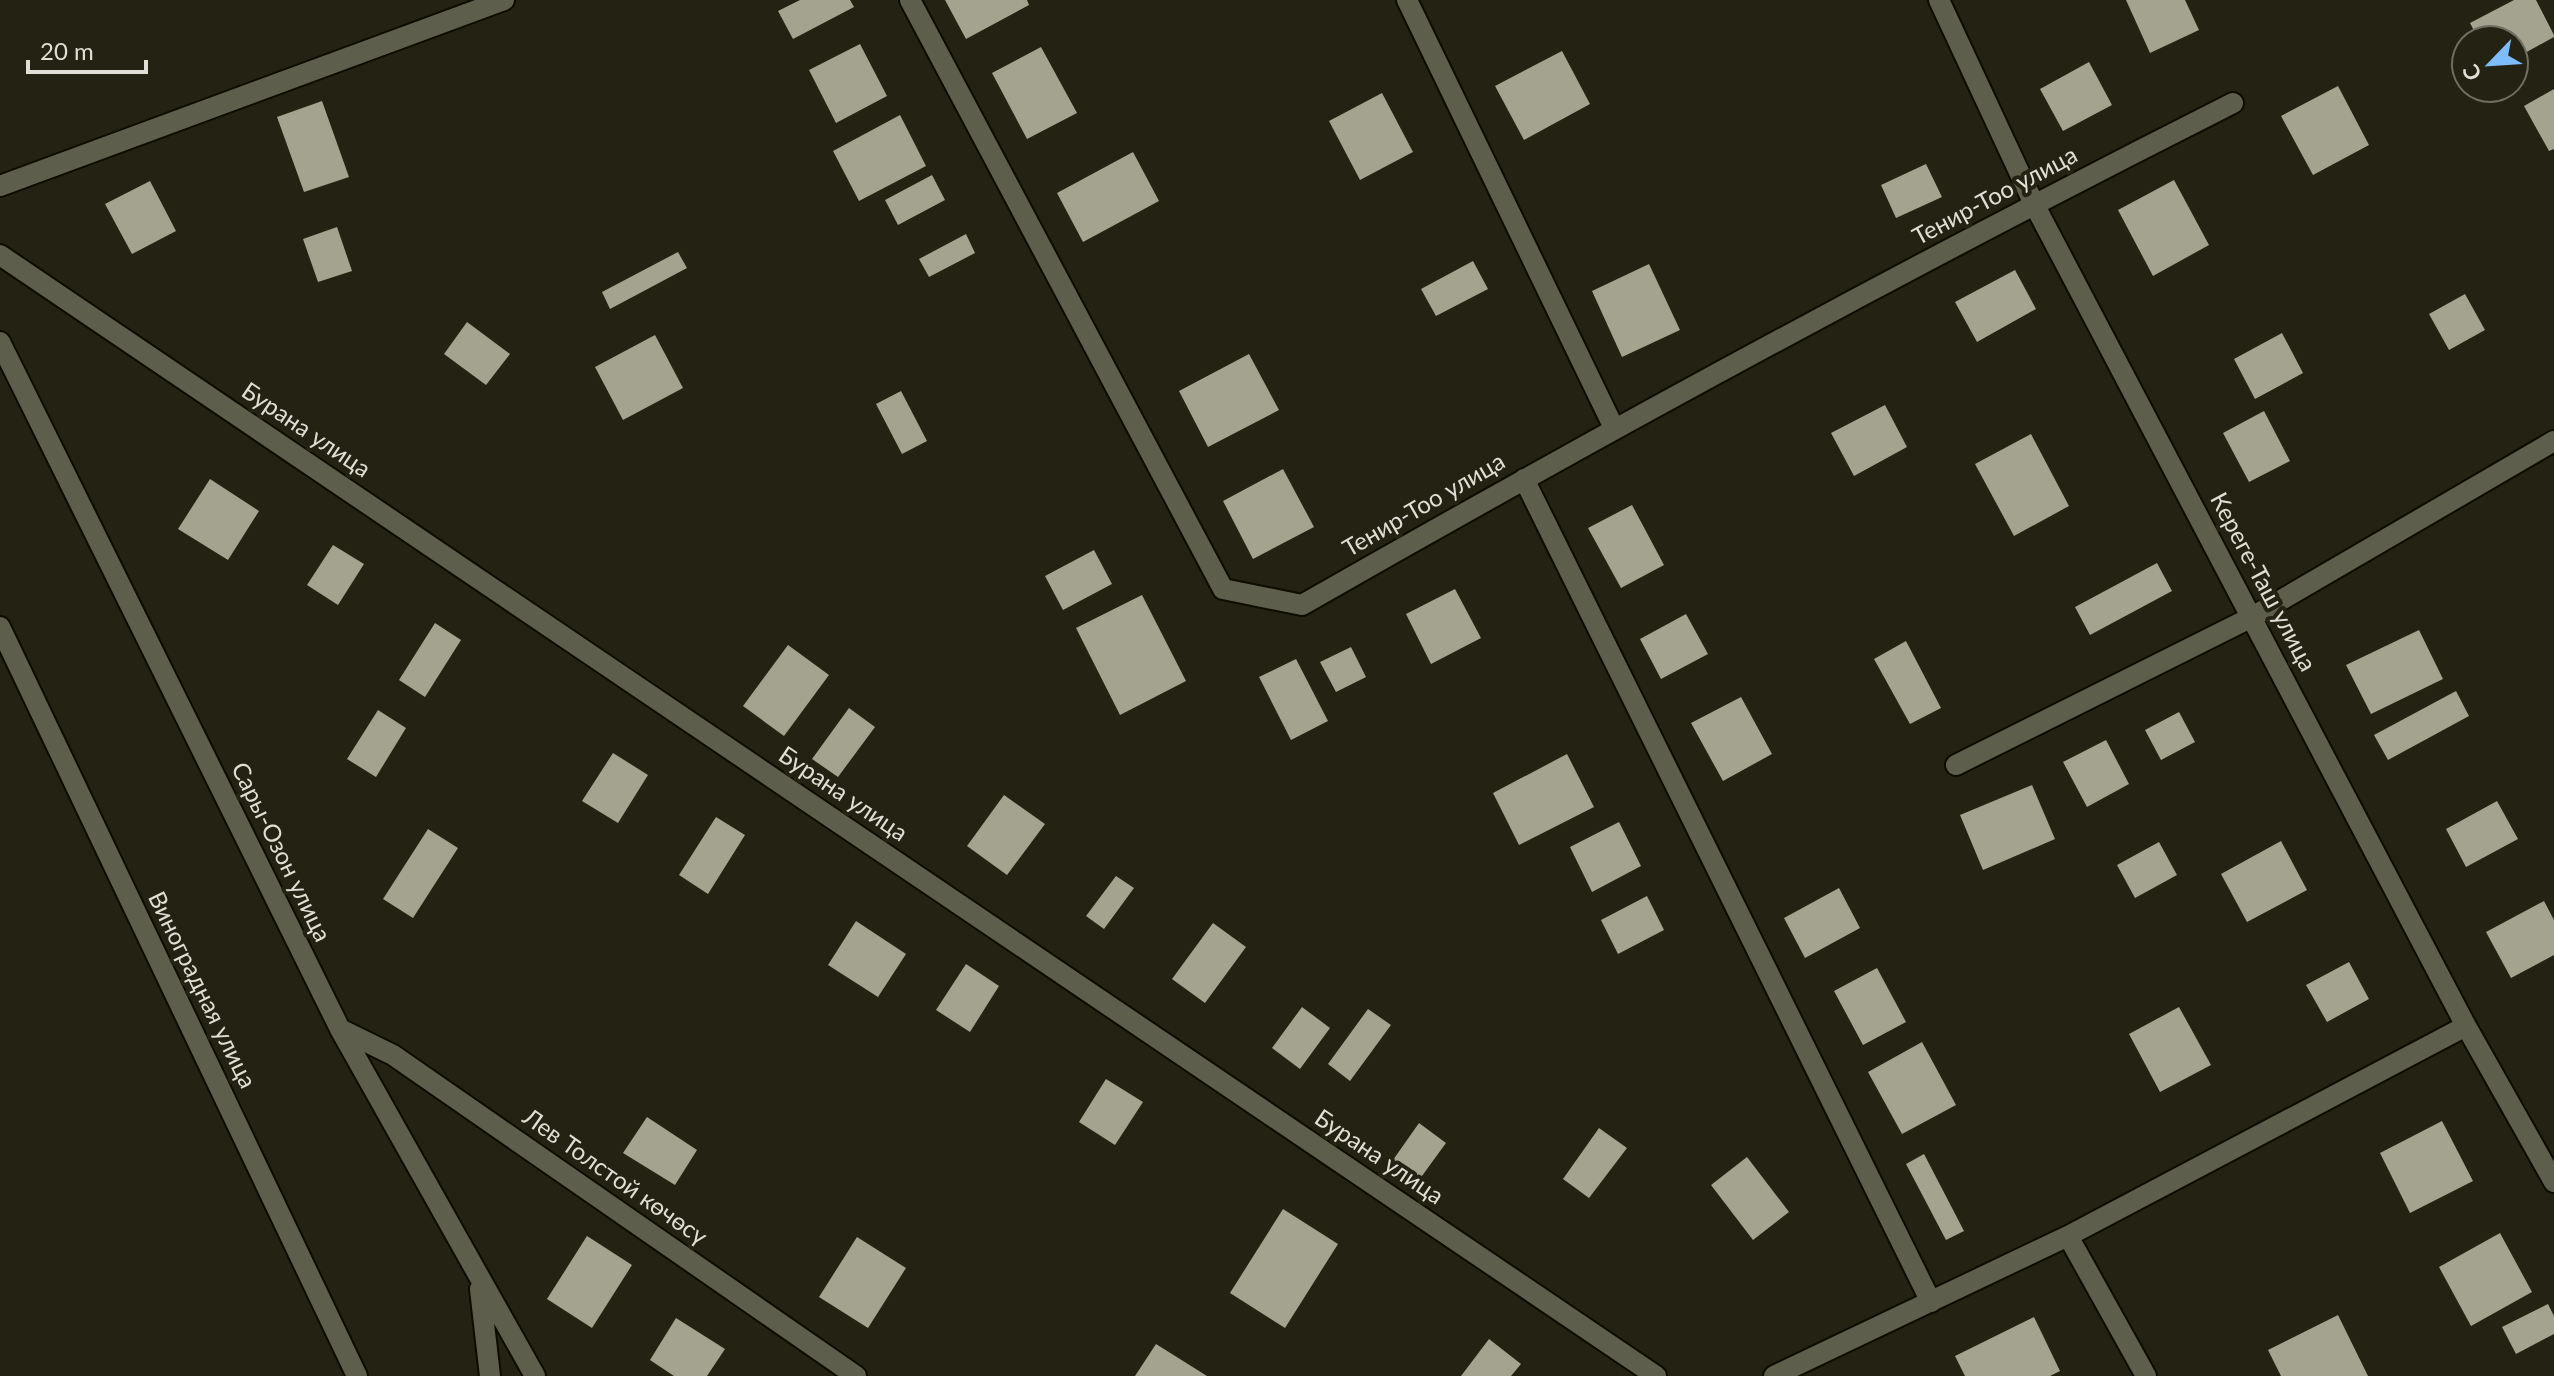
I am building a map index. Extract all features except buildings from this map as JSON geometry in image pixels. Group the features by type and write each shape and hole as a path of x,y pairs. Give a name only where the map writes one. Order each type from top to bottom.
{"street":[{"path":"0,186 504,0"},
{"name":"Тенир-Тоо улица","path":"910,0 1223,589 1302,605 1614,428 2034,204 2233,103"},
{"path":"1407,0 1614,428"},
{"name":"Кереге-Таш улица","path":"1939,0 2034,204 2466,1026 2554,1182"},
{"name":"Бурана улица","path":"0,255 1656,1376"},
{"name":"Сары-Озон улица","path":"0,342 340,1029 535,1376"},
{"path":"1956,765 2252,617 2554,441"},
{"path":"1524,479 1931,1302"},
{"name":"Виноградная улица","path":"0,627 357,1376"},
{"path":"1774,1376 2068,1236 2466,1026"},
{"name":"Лев Толстой көчөсү","path":"340,1029 393,1055 856,1376"},
{"path":"2068,1236 2146,1376"},
{"path":"479,1277 490,1376"}]}
